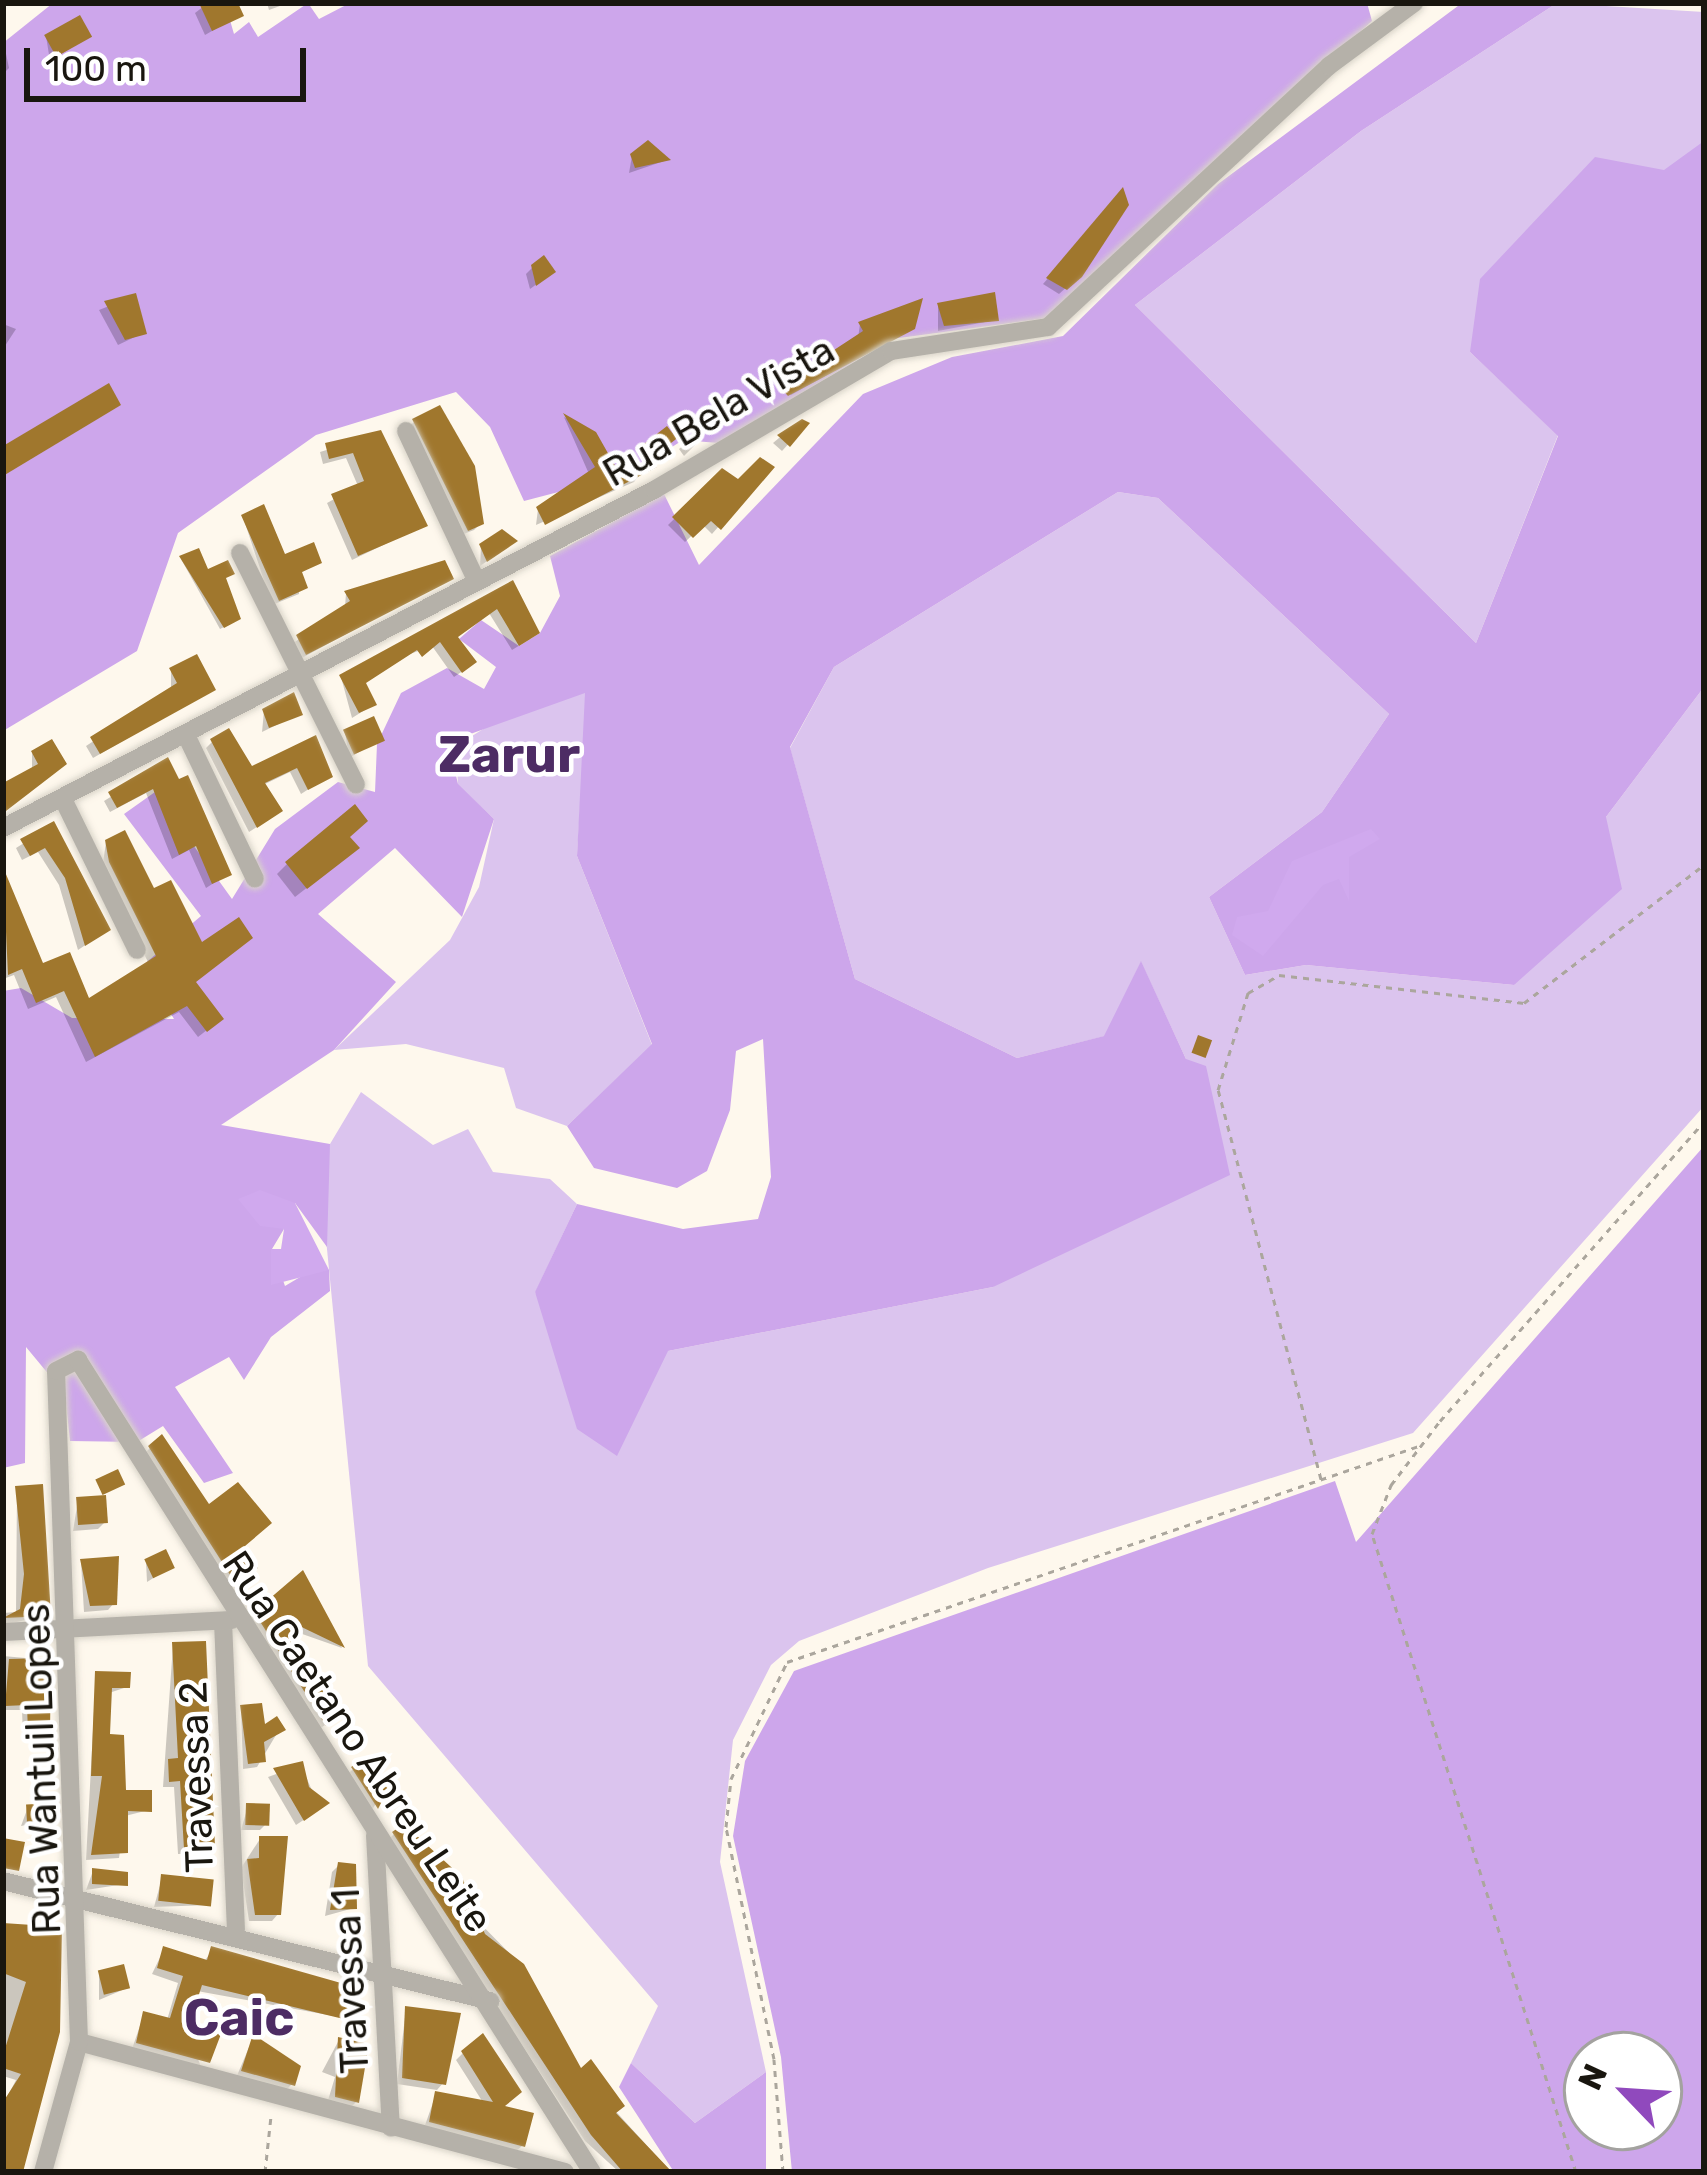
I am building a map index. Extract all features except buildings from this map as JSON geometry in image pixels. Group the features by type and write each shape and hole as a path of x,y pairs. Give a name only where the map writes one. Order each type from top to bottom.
{"street":[{"name":"Rua Bela Vista","path":"3,828 303,677 891,350 1048,327 1329,66 1414,3"},
{"path":"406,431 476,580"},
{"path":"240,553 356,785"},
{"path":"187,736 254,879"},
{"path":"64,799 137,950"},
{"name":"Rua Caetano Abreu Leite","path":"64,1363 85,1363 230,1620 490,2001 592,2172"},
{"name":"Rua Wantuil Lopes","path":"43,2172 79,2042 81,1896 73,1631 56,1390 64,1363"},
{"path":"3,1632 230,1620"},
{"name":"Travessa 2","path":"230,1620 236,1930"},
{"name":"Travessa 1","path":"374,1830 391,2128"},
{"path":"3,1881 236,1930 490,2001"},
{"path":"79,2042 565,2172"}],"path":[{"path":"1321,1481 1296,1352 1218,1090 1248,993 1279,975 1524,1003 1704,865"},
{"path":"1576,2172 1372,1534 1421,1445 1704,1122"},
{"path":"783,2172 774,2060 726,1827 731,1779 787,1662 962,1594 1421,1445"},
{"path":"265,2172 257,2171 276,2097"}],"shaded area":[{"path":"53,3 225,3 234,34 249,22 258,37 308,3 319,19 350,3 1367,3 1372,21 1047,318 892,339 718,443 683,440 631,473 524,501 490,427 456,392 316,435 178,533 137,651 3,731 3,43"},
{"path":"1462,3 1557,3 1361,131 1135,305 1476,643 1558,436 1470,352 1480,279 1595,157 1664,170 1704,141 1704,687 1606,817 1622,889 1514,985 1306,965 1245,975 1209,897 1322,812 1389,714 1158,498 1118,492 834,667 790,747 855,979 1017,1058 1104,1036 1141,961 1186,1059 1206,1066 1230,1175 993,1287 668,1351 617,1456 577,1429 535,1292 577,1204 683,1229 758,1219 771,1177 763,1039 736,1051 730,1110 707,1171 677,1188 594,1168 567,1126 652,1044 577,856 585,693 448,742 458,784 494,819 462,917 395,848 318,914 396,982 334,1050 221,1125 330,1144 327,1247 295,1203 271,1219 284,1229 272,1249 285,1286 317,1267 329,1270 330,1291 271,1337 244,1380 229,1357 175,1387 233,1473 204,1483 163,1426 137,1442 70,1441 65,1394 26,1347 25,1463 3,1468 3,991 21,988 72,1018 174,1019 142,966 201,916 124,814 155,792 232,899 275,829 338,782 375,792 377,744 401,693 447,668 484,689 496,667 459,639 481,620 519,646 540,633 560,596 550,556 664,494 699,565 863,394 952,357 1063,336 1218,184"},
{"path":"1557,3 1704,12 1704,141 1470,352 1558,435 1476,643 1135,305 1361,131"},
{"path":"1118,492 1158,498 1389,714 1322,812 1209,897 1245,975 1306,965 1514,985 1606,817 1704,687 1704,1106 1413,1433 988,1568 799,1641 771,1665 733,1740 720,1862 766,2072 695,2123 631,2063 658,2006 368,1666 321,1188 330,1144 361,1092 433,1145 468,1129 493,1172 550,1179 577,1204 535,1293 668,1351 993,1287 1186,1059 1141,962 1105,1036 1017,1058 855,979 790,748 834,667"},
{"path":"587,692 577,856 652,1045 567,1126 516,1108 504,1068 406,1044 334,1050 450,940 479,887 494,819 458,785 456,746 512,711"},
{"path":"1371,829 1380,839 1349,857 1349,901 1339,879 1323,885 1263,956 1232,935 1237,917 1268,911 1292,861"},
{"path":"1704,1146 1704,2172 792,2172 781,2057 733,1836 745,1761 794,1671 1335,1481 1356,1542"},
{"path":"260,1190 295,1203 329,1270 271,1285 271,1249 281,1249 284,1229 260,1226 238,1199"},
{"path":"631,2063 695,2123 766,2072 766,2172 674,2172 619,2087"}],"district":[{"name":"Zarur","path":"509,755"},
{"name":"Caic","path":"239,2018"}]}
